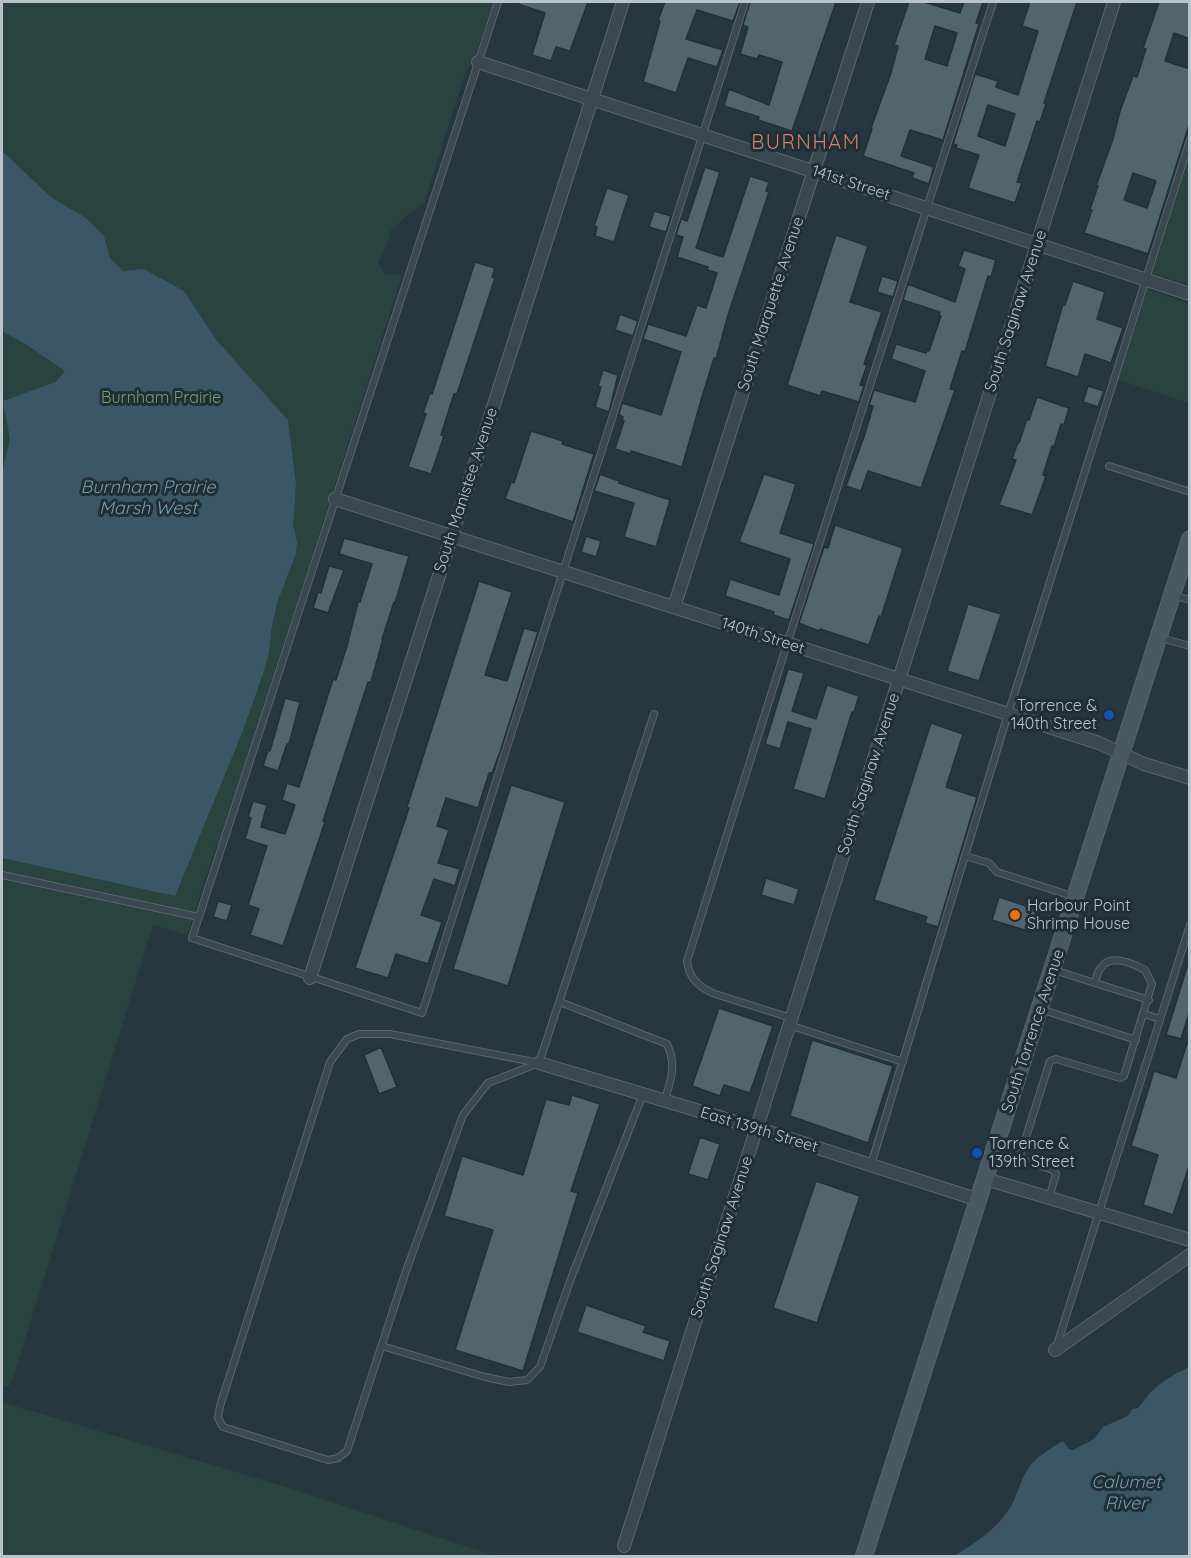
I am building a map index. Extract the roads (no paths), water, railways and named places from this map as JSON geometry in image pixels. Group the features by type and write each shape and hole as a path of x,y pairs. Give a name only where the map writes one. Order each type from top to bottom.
{"main road":[{"name":"South Torrence Avenue","path":"864,1557 1190,538"}],"street":[{"name":"South Manistee Avenue","path":"310,978 623,2"},
{"name":"South Marquette Avenue","path":"674,608 868,2"},
{"name":"South Saginaw Avenue","path":"624,1546 1114,2"},
{"name":"141st Street","path":"478,62 1190,294"},
{"name":"140th Street","path":"335,499 1099,743 1144,764 1190,778"},
{"name":"East 139th Street","path":"539,1063 756,1128 979,1200"},
{"path":"986,1179 1190,1240"},
{"path":"1055,1350 1190,1255"}],"lane":[{"path":"498,2 192,938 422,1014 745,2"},
{"path":"903,1062 712,993 702,988 688,973 687,961 993,2"},
{"path":"870,1165 1008,714 1144,279 1190,140"},
{"path":"1109,466 1190,492"},
{"path":"1172,595 1190,600"},
{"path":"1158,637 1190,646"},
{"path":"539,1063 390,1034 359,1034 347,1039 330,1062 220,1406 218,1418 223,1427 327,1460 338,1458 347,1451 406,1271 463,1114 488,1083 539,1063 654,714"},
{"path":"965,856 988,863 997,872 1075,898"},
{"path":"2,875 199,917"},
{"path":"1055,1350 1190,925"},
{"path":"1049,1198 1056,1174 1053,1170 1023,1160 1020,1156 1050,1061 1056,1059 1120,1078 1125,1077 1152,984 1144,969 1119,960 1111,961 1100,969 1095,983"},
{"path":"1052,969 1149,999"},
{"path":"560,1002 667,1044 672,1054 674,1069 665,1101"},
{"path":"1040,1009 1136,1040"},
{"path":"1144,1014 1160,1018"},
{"path":"382,1346 485,1377 509,1382 527,1380 540,1367 570,1281 643,1094"}],"water":[{"name":"Burnham Prairie Marsh West","path":"2,151 52,198 86,218 104,236 110,258 123,271 144,269 184,291 217,341 288,420 296,485 293,524 297,542 296,553 277,603 264,671 242,733 175,896 2,858 2,473 10,439 3,401 56,382 65,371 2,331"},
{"name":"Calumet River","path":"1189,1367 1189,1556 954,1556 985,1535 1005,1516 1027,1470 1038,1457 1063,1441 1069,1449 1073,1450 1094,1439 1103,1427 1128,1416 1132,1409 1138,1408 1160,1384"}],"place":[{"name":"Torrence & 140th Street","path":"1109,715"},
{"name":"Harbour Point Shrimp House","path":"1015,915"},
{"name":"Torrence & 139th Street","path":"977,1153"}],"district":[{"name":"BURNHAM","path":"806,143"}],"park label":[{"name":"Burnham Prairie","path":"161,398"}]}
